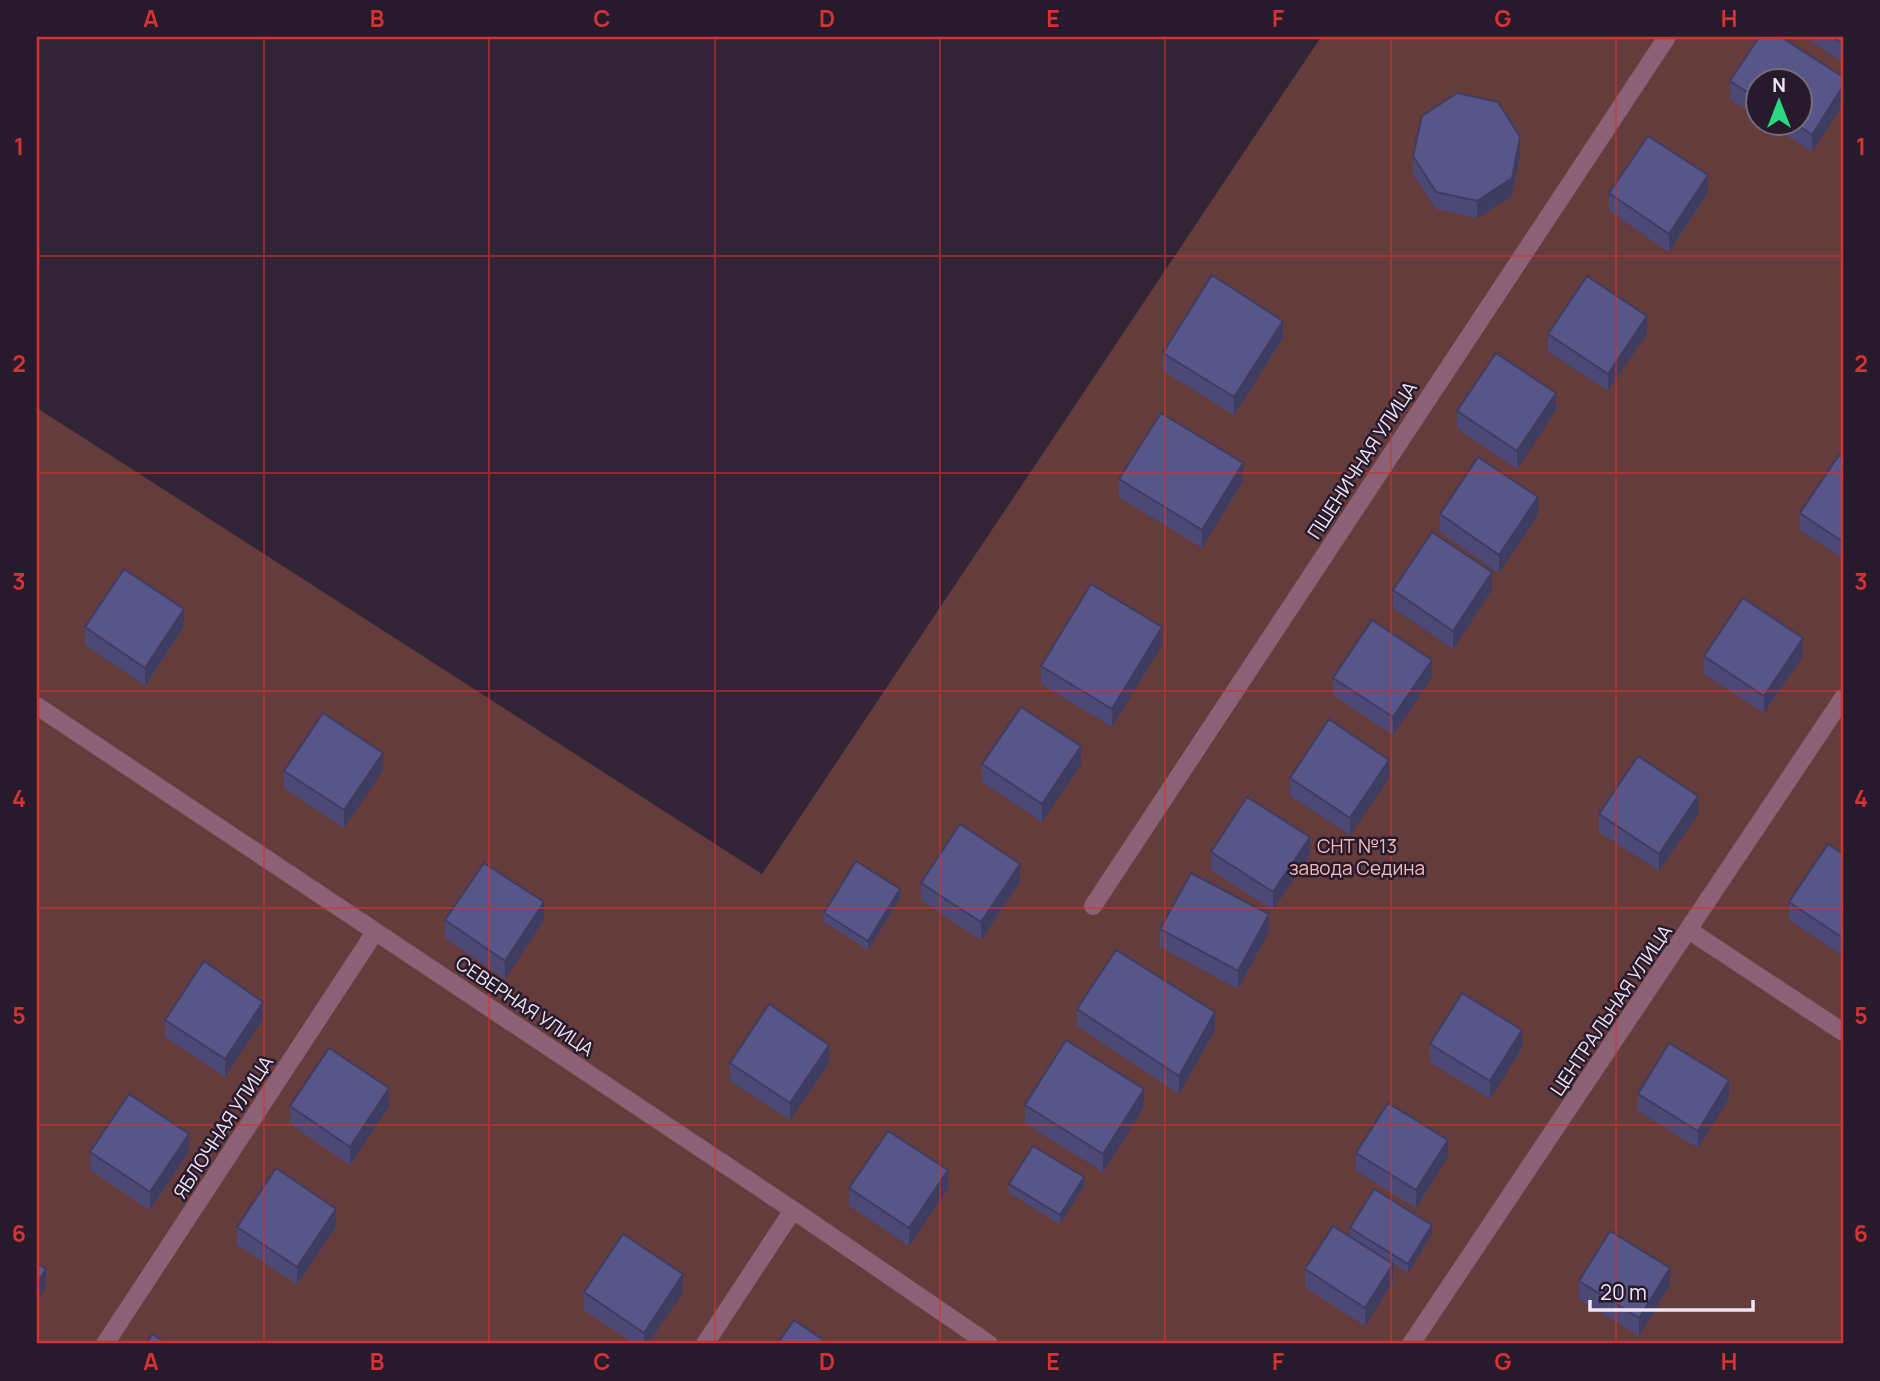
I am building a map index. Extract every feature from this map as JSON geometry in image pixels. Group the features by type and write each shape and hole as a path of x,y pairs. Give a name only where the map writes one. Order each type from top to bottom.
{"street":[{"name":"ПШЕНИЧНАЯ УЛИЦА","path":"1093,906 1667,37"},
{"name":"ЦЕНТРАЛЬНАЯ УЛИЦА","path":"1411,1344 1690,931 1843,698"},
{"name":"СЕВЕРНАЯ УЛИЦА","path":"37,706 793,1210 989,1344"},
{"path":"1690,931 1843,1032"},
{"name":"ЯБЛОЧНАЯ УЛИЦА","path":"105,1344 375,932"},
{"path":"705,1344 793,1210"}],"green space":[{"name":"СНТ №13 завода Седина","path":"1321,37 1843,37 1843,1344 37,1344 37,408 762,874"}],"building":[{"path":"1759,37 1781,37 1843,77 1843,86 1814,132 1814,66 1744,66 1744,90 1730,81"},
{"path":"1832,37 1843,37 1843,44"},
{"path":"1457,93 1498,102 1520,137 1512,178 1477,201 1436,192 1413,156 1422,116"},
{"path":"1648,136 1708,175 1669,234 1609,193"},
{"path":"1212,275 1283,321 1234,397 1163,353"},
{"path":"1587,276 1647,316 1608,374 1548,334"},
{"path":"1496,353 1556,393 1517,451 1457,411"},
{"path":"1161,413 1243,463 1202,530 1119,479"},
{"path":"1839,455 1843,458 1843,542 1800,513"},
{"path":"1478,457 1538,497 1499,555 1440,514"},
{"path":"1432,532 1492,572 1453,631 1393,590"},
{"path":"124,569 184,609 145,668 85,627"},
{"path":"1091,584 1162,627 1112,709 1041,666"},
{"path":"1743,598 1803,638 1764,696 1704,656"},
{"path":"1372,620 1432,660 1393,717 1333,678"},
{"path":"1021,707 1081,746 1042,804 982,764"},
{"path":"323,713 383,753 344,810 284,771"},
{"path":"1329,719 1389,760 1350,818 1290,778"},
{"path":"1638,756 1698,796 1659,854 1599,814"},
{"path":"1247,797 1310,837 1273,892 1211,852"},
{"path":"960,824 1020,864 981,922 921,883"},
{"path":"1828,844 1843,854 1843,938 1789,902"},
{"path":"856,861 900,889 868,941 824,913"},
{"path":"484,863 544,902 505,961 445,920"},
{"path":"1191,873 1269,914 1238,971 1160,929"},
{"path":"1116,950 1215,1012 1179,1076 1077,1009"},
{"path":"204,961 263,1002 225,1059 165,1020"},
{"path":"1462,993 1522,1030 1490,1081 1430,1044"},
{"path":"769,1004 829,1045 790,1103 730,1063"},
{"path":"1066,1040 1144,1089 1103,1154 1025,1105"},
{"path":"1669,1043 1729,1080 1698,1131 1638,1094"},
{"path":"329,1048 389,1088 350,1147 290,1106"},
{"path":"129,1094 189,1134 150,1192 90,1152"},
{"path":"1388,1103 1448,1140 1416,1190 1356,1153"},
{"path":"888,1131 948,1170 909,1228 849,1188"},
{"path":"1033,1146 1084,1177 1060,1215 1009,1184"},
{"path":"276,1168 336,1209 297,1267 237,1227"},
{"path":"1374,1189 1432,1225 1408,1264 1350,1228"},
{"path":"1333,1226 1393,1264 1365,1308 1305,1269"},
{"path":"1610,1231 1670,1268 1639,1318 1579,1281"},
{"path":"623,1234 683,1274 644,1333 584,1292"},
{"path":"37,1263 46,1269 37,1284"},
{"path":"794,1320 829,1344 777,1344"},
{"path":"152,1334 167,1344 146,1344"}]}
